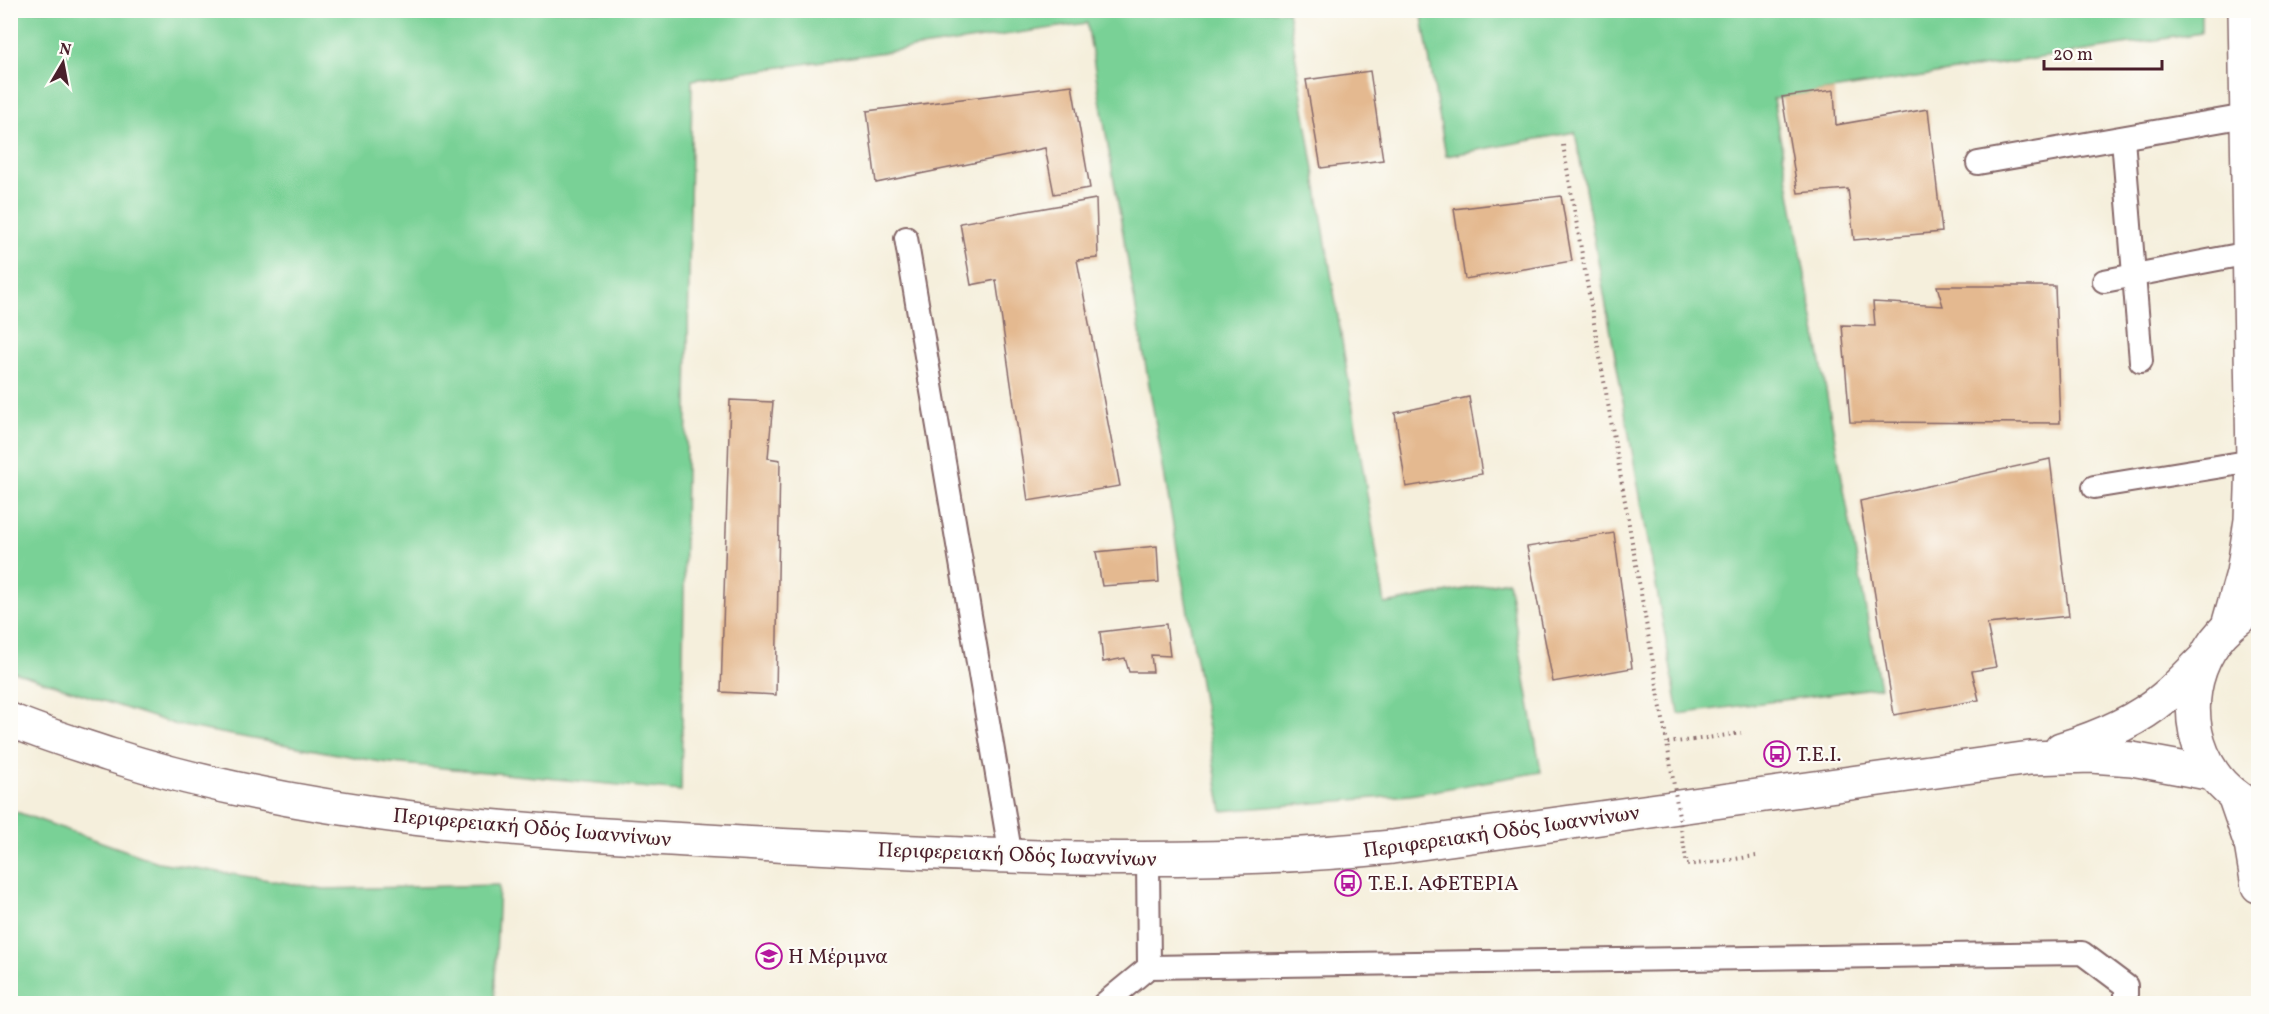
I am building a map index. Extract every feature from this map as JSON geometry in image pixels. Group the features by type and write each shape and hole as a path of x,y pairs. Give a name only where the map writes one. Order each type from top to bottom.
{"main road":[{"path":"2228,626 2243,573 2251,520 2253,461 2246,10"},
{"path":"2259,606 2228,626 2213,642 2202,661 2194,690 2193,718 2199,748 2235,794 2251,844 2259,886"},
{"name":"Περιφερειακή Οδός Ιωαννίνων","path":"2030,758 2090,740 2130,721 2164,698 2202,661"},
{"name":"Περιφερειακή Οδός Ιωαννίνων","path":"10,720 115,757 195,780 274,798 359,812 560,833 1011,857 1148,860 1276,857 1392,847 2030,758 2091,756 2132,759 2235,794"}],"lane":[{"path":"1978,163 2246,116"},
{"path":"2122,139 2141,361"},
{"path":"906,238 1011,857"},
{"path":"2104,281 2249,253"},
{"path":"2094,487 2253,461"},
{"path":"1148,860 1149,967"},
{"path":"1104,1004 1149,967 2082,953 2126,986 2126,1004"}],"path":[{"path":"1563,145 1687,865 1756,856"},
{"path":"1667,743 1742,733"}],"green space":[{"path":"11,10 1288,11 1385,604 1508,581 1541,772 1410,795 1222,811 1087,23 692,80 681,791 381,762 177,725 11,671"},
{"path":"1421,11 2201,11 2201,33 1773,99 1880,687 1679,714 1575,132 1446,156"},
{"path":"11,810 158,862 324,889 499,885 494,1003 11,1003"}],"building":[{"path":"1370,71 1383,160 1321,168 1306,80"},
{"path":"1072,85 1090,188 1054,194 1045,148 876,183 867,111"},
{"path":"1834,90 1836,125 1928,109 1942,232 1854,240 1848,189 1798,193 1782,97"},
{"path":"1561,196 1572,261 1465,279 1454,209"},
{"path":"1096,199 1098,258 1077,260 1120,486 1028,501 996,280 971,285 960,223"},
{"path":"1937,286 2055,286 2060,423 1850,422 1842,325 1875,326 1873,302 1943,306"},
{"path":"1469,397 1482,474 1406,487 1395,413"},
{"path":"730,400 773,402 768,458 780,460 776,695 721,692"},
{"path":"2050,459 2069,616 1987,624 1996,667 1972,671 1979,700 1894,715 1860,501"},
{"path":"1614,533 1632,668 1553,682 1527,547"},
{"path":"1157,546 1159,582 1102,586 1096,552"},
{"path":"1166,624 1170,656 1151,655 1153,672 1129,672 1125,658 1103,662 1100,632"}],"place":[{"name":"Τ.Ε.Ι.","path":"1777,754"},
{"name":"Τ.Ε.Ι. ΑΦΕΤΕΡΙΑ","path":"1348,883"},
{"name":"Η Μέριμνα","path":"769,956"}]}
